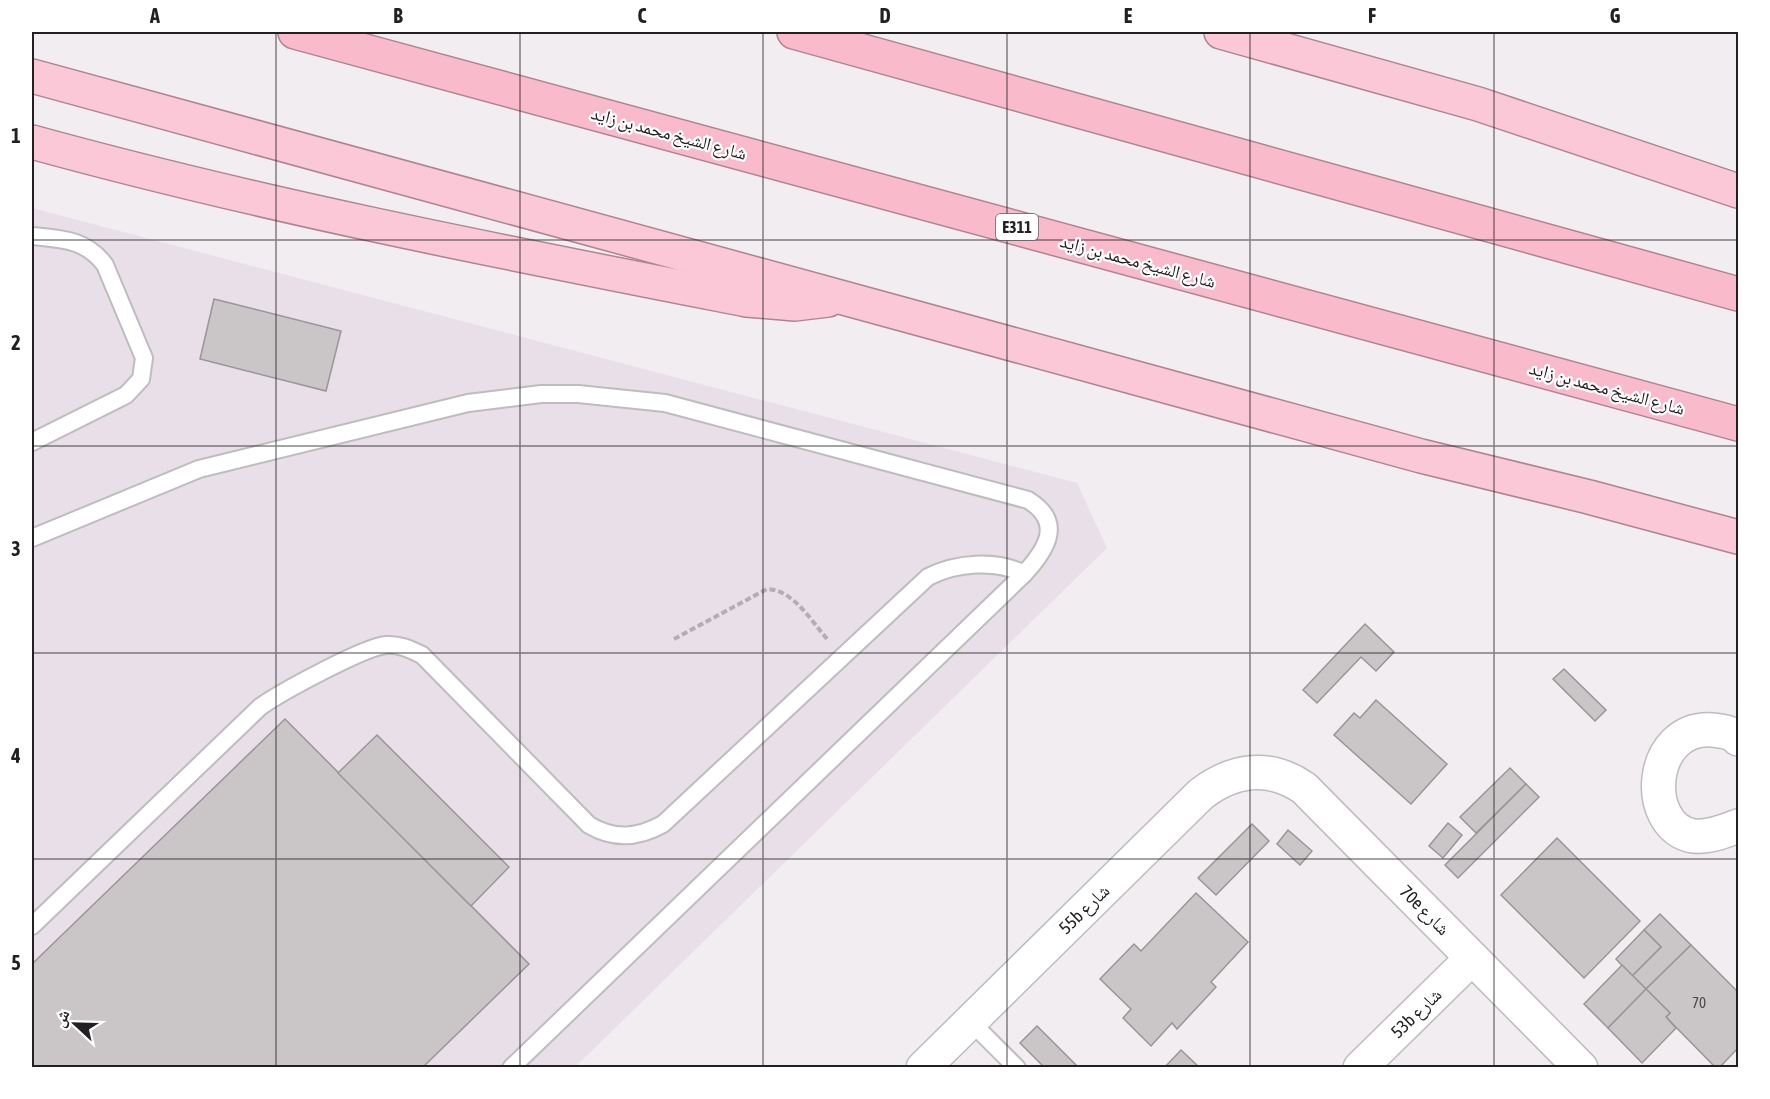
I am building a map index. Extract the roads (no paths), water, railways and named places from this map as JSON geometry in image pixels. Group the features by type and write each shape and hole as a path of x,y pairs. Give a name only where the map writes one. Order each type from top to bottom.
{"highway":[{"name":"شارع الشيخ محمد بن زايد","path":"295,32 1738,424"},
{"path":"794,32 1738,294"},
{"path":"1221,32 1478,104 1738,191"},
{"path":"32,76 1421,456 1589,497 1738,537"},
{"path":"32,142 149,174 349,221 747,300 795,304 844,297"}],"street":[{"path":"1738,739 1722,731 1707,730 1681,739 1663,760 1658,790 1661,804 1668,817 1678,828 1692,836 1706,836 1738,826"},
{"name":"70e شارع","path":"1258,771 1282,776 1304,788 1581,1068"},
{"name":"55b شارع","path":"923,1068 1201,794 1227,778 1258,771"},
{"name":"53b شارع","path":"1360,1068 1472,958"}],"lane":[{"path":"32,236 80,243 98,256 105,265 141,348 144,369 141,379 126,394 32,442"},
{"path":"32,538 199,469 468,403 541,394 578,394 665,403 1028,500 1043,512 1050,531 1042,552 1024,573 511,1068"},
{"path":"32,926 260,707 288,689 378,646 400,646 422,655 589,825 605,833 624,836 651,831 663,824 917,586 940,571 953,567 997,565 1024,573"},
{"path":"970,1021 1017,1068"}]}
